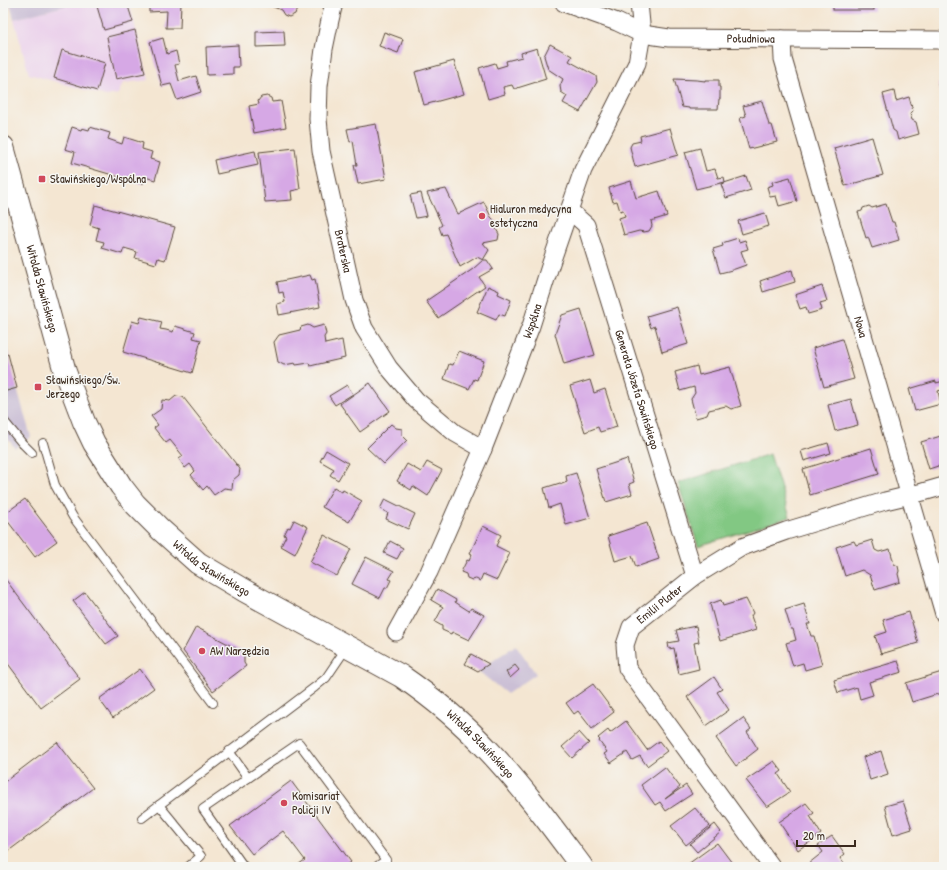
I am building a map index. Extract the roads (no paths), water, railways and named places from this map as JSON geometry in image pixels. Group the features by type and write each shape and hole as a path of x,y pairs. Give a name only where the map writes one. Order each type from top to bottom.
{"main road":[{"name":"Witolda Sławińskiego","path":"3,147 65,372 84,422 94,443 121,486 135,504 161,530 198,563 245,591 401,676 422,690 470,731 512,776 582,867"}],"street":[{"name":"Braterska","path":"334,3 324,49 319,86 318,119 321,151 354,300 364,328 389,368 416,400 455,433 483,449"},
{"name":"Południowa","path":"564,3 617,22 642,34 670,38 944,41"},
{"name":"Wspólna","path":"396,632 429,572 483,449 531,326 583,170 637,63 642,34 638,3"},
{"name":"Nowa","path":"782,39 783,60 944,614"},
{"name":"Generała Józefa Sowińskiego","path":"569,210 586,225 695,576"},
{"name":"Emilii Plater","path":"772,867 627,668 626,645 631,627 695,576 742,547 786,531 885,501 944,486"}],"lane":[{"path":"3,420 32,453"},
{"path":"43,443 55,485 73,517 212,703"},
{"path":"142,818 326,678 347,646"},
{"path":"244,867 203,809 299,743 386,860 376,867"},
{"path":"229,751 248,778"},
{"path":"159,804 201,856 188,867"}],"place":[{"name":"Sławińskiego/Wspólna","path":"42,179"},
{"name":"Hialuron medycyna estetyczna","path":"482,216"},
{"name":"Sławińskiego/Św. Jerzego","path":"38,387"},
{"name":"AW Narzędzia","path":"202,651"},
{"name":"Komisariat Policji IV","path":"284,803"}]}
